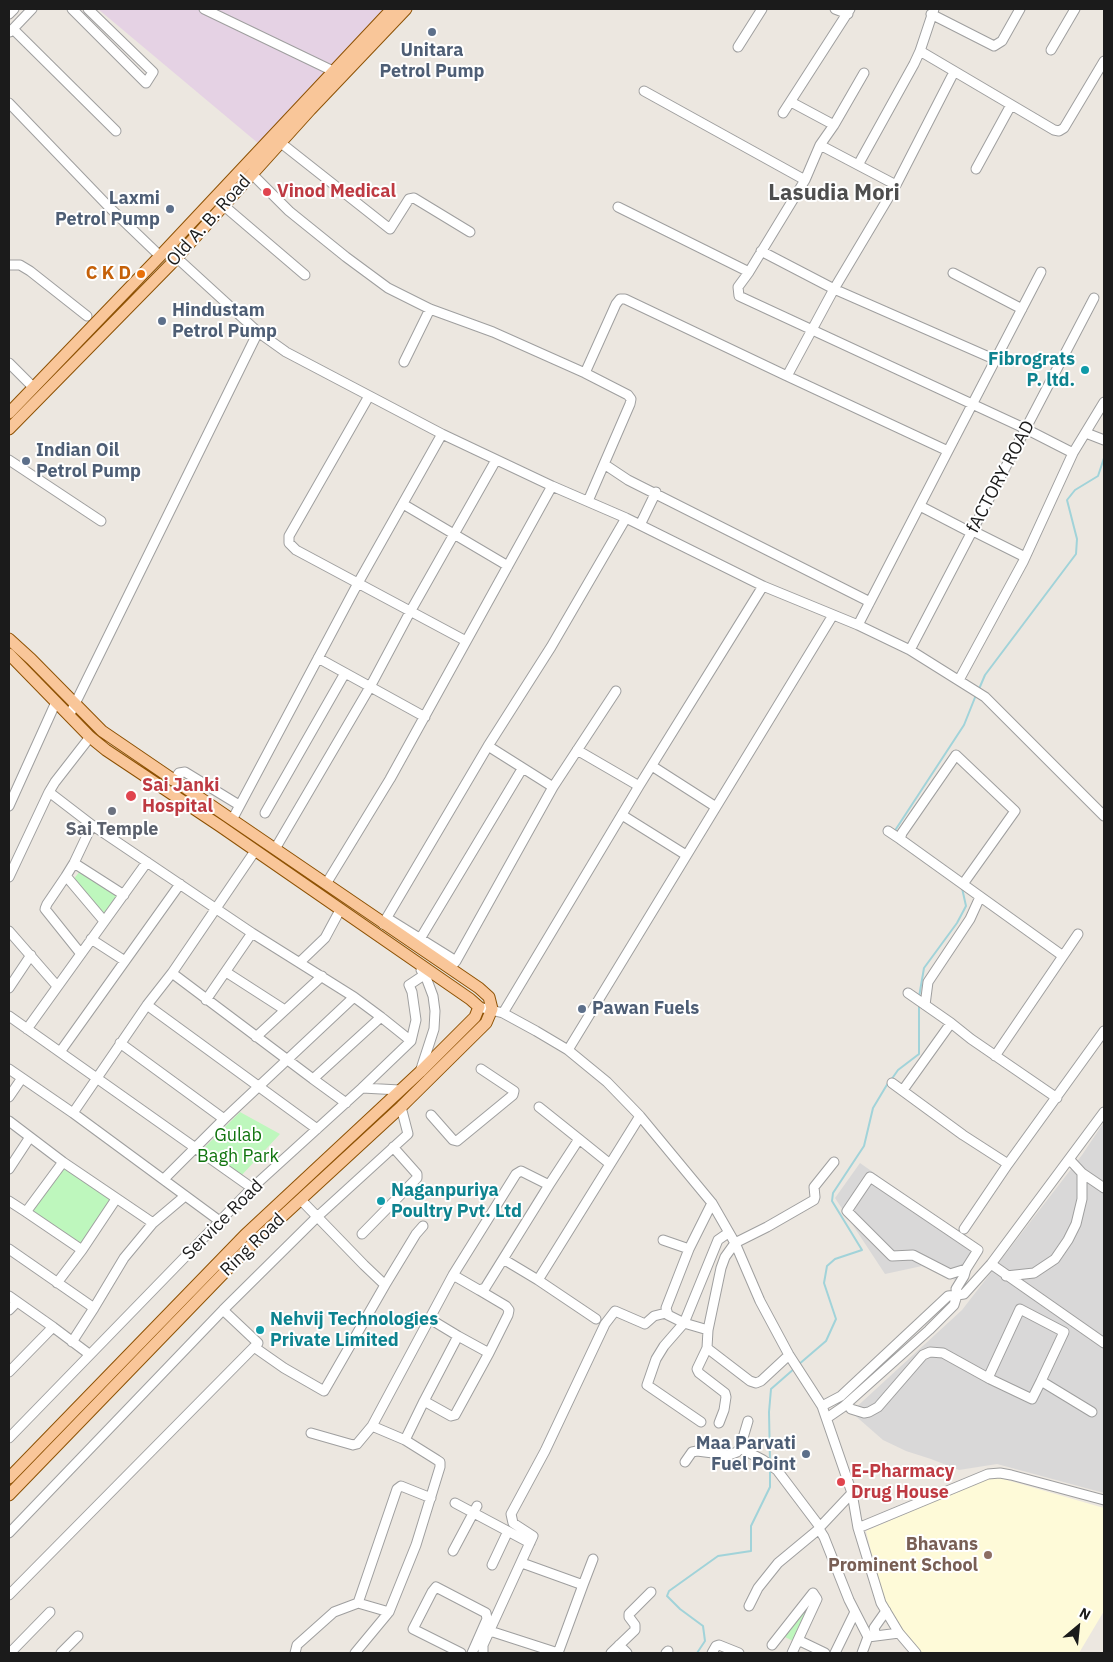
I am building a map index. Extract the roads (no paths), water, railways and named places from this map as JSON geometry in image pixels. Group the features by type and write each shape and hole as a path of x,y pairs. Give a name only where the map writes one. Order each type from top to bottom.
{"main road":[{"name":"Old A. B. Road","path":"9,413 160,256 392,9"},
{"name":"Old A. B. Road","path":"9,429 176,258 310,110 406,9"},
{"path":"9,639 102,731 326,884 453,965 489,997 497,1011"},
{"path":"9,654 90,737 106,750 479,1007"},
{"name":"Ring Road","path":"9,1478 245,1235 420,1072 475,1017 479,1007"},
{"name":"Ring Road","path":"9,1495 249,1247 401,1107 497,1011"}],"street":[{"path":"9,14 14,9"},
{"path":"32,9 11,31 116,131"},
{"path":"72,9 146,83 153,72 88,9"},
{"path":"204,9 333,71"},
{"path":"738,47 762,9"},
{"path":"783,113 792,102 849,11 835,9"},
{"path":"858,165 920,51 932,11 994,46 1002,41 1020,9"},
{"path":"1051,50 1075,9"},
{"path":"920,51 1011,106 1059,131 1064,128 1104,61"},
{"path":"787,376 834,289 896,185 954,72"},
{"path":"864,73 834,125 820,145 805,180 738,288 739,296 1026,429 1073,454"},
{"path":"644,91 805,180"},
{"path":"792,102 834,125"},
{"path":"10,106 160,256"},
{"path":"976,169 1011,106"},
{"path":"281,143 390,229 409,199 414,198 470,232"},
{"path":"820,145 896,185"},
{"path":"252,174 289,211 388,288 430,308 493,332 622,390 631,399 588,501"},
{"path":"224,205 305,275"},
{"path":"618,207 749,272"},
{"path":"761,251 834,289 996,360"},
{"path":"176,258 258,332 286,352 442,434 496,460 626,518 763,586 858,625 910,650 985,697 1104,816"},
{"path":"9,265 20,265 30,270 87,316"},
{"path":"858,625 1041,272"},
{"path":"953,273 1022,309"},
{"path":"585,373 616,304 620,299 625,299 948,452"},
{"name":"fACTORY ROAD","path":"910,650 1094,301"},
{"path":"404,362 430,308"},
{"path":"69,716 258,332"},
{"path":"9,363 33,388"},
{"path":"369,396 289,536 289,543 296,550 466,641"},
{"path":"959,680 1025,557 1073,454 1104,402"},
{"path":"1086,433 1104,440"},
{"path":"232,820 358,583 442,434"},
{"path":"9,460 101,521"},
{"path":"275,849 370,687 496,460"},
{"path":"604,464 628,480 656,492 790,563 870,602"},
{"path":"326,884 390,779 552,486"},
{"path":"640,525 656,492"},
{"path":"403,504 508,566"},
{"path":"920,506 1025,557"},
{"path":"616,691 553,787 453,965 420,939 385,921 488,746 551,647 626,518"},
{"path":"497,1011 622,815 763,586"},
{"path":"568,1050 833,615"},
{"path":"318,658 425,717"},
{"path":"265,814 345,673"},
{"path":"9,806 56,702"},
{"path":"9,877 49,792 90,737"},
{"path":"488,746 553,787"},
{"path":"577,750 639,786"},
{"path":"963,884 1015,811 956,755 902,833 893,834 1063,956"},
{"path":"652,766 716,807"},
{"path":"420,939 522,769"},
{"path":"173,781 179,773 185,772 239,805"},
{"path":"49,792 92,825 216,909 354,997 411,1041 416,1020 412,992 409,985 424,975"},
{"path":"622,815 686,855"},
{"path":"81,954 46,909 46,904 66,876 92,825"},
{"path":"72,1113 147,1005 172,973 255,851"},
{"path":"74,862 124,895"},
{"path":"27,1029 147,862"},
{"path":"66,876 104,921"},
{"path":"60,1052 180,884"},
{"path":"921,1002 928,982 970,919 980,897"},
{"path":"300,962 325,938 340,910"},
{"path":"9,931 57,986"},
{"path":"206,1000 252,933"},
{"path":"995,1056 1078,934"},
{"path":"92,940 125,961"},
{"path":"9,988 31,955"},
{"path":"418,964 433,996 434,1020 434,1029 420,1072"},
{"path":"226,972 285,1010"},
{"path":"172,973 256,1038 346,1103"},
{"path":"256,1038 322,976"},
{"path":"908,993 1057,1098"},
{"path":"164,1179 224,1119 354,997"},
{"path":"147,1005 317,1130"},
{"path":"479,1007 497,1011 568,1050 607,1082 640,1116 712,1202 735,1243 760,1301 790,1356 822,1406 852,1493 858,1528 881,1603 900,1633 916,1653"},
{"path":"9,1016 252,1188"},
{"path":"313,1079 381,1017"},
{"path":"902,1090 951,1024"},
{"path":"964,1228 1104,1031"},
{"name":"Service Road","path":"9,1438 252,1188 317,1130 411,1041"},
{"path":"120,1043 224,1119"},
{"path":"9,1069 164,1179 221,1222"},
{"path":"431,1115 453,1140 457,1141 513,1095 514,1091 482,1069"},
{"path":"9,1097 22,1078"},
{"path":"892,1083 963,1135 1008,1164"},
{"path":"362,1088 400,1090"},
{"path":"9,1533 223,1310 318,1217 408,1134 401,1107"},
{"path":"540,1107 610,1164"},
{"path":"822,1406 841,1396 948,1296 964,1294 991,1264 1104,1112"},
{"path":"538,1280 640,1116"},
{"path":"9,1121 63,1162 153,1223"},
{"path":"9,1169 30,1137"},
{"path":"480,1290 485,1288 579,1139"},
{"path":"362,1234 417,1178 417,1174 393,1147"},
{"path":"1070,1160 1082,1172 1104,1188"},
{"path":"26,1212 63,1162"},
{"path":"719,1423 724,1410 725,1393 697,1371 707,1348 708,1330 725,1257 735,1243 814,1200 816,1197 814,1187 834,1162"},
{"path":"311,1433 353,1445 357,1444 372,1426 453,1275 516,1174 521,1171 549,1185"},
{"path":"1006,1276 1034,1273 1059,1252 1076,1224 1082,1198 1082,1172"},
{"path":"827,1418 847,1404 954,1305 957,1295 956,1289 964,1276 966,1268 978,1250 870,1177 847,1211 892,1256 913,1255 950,1274 966,1268"},
{"path":"72,1342 124,1258 153,1223 185,1196"},
{"path":"57,1283 82,1250 116,1198"},
{"path":"301,1200 385,1284"},
{"path":"9,1201 82,1250"},
{"path":"666,1313 671,1293 689,1249 712,1202"},
{"path":"254,1347 284,1368 324,1391 385,1284 423,1226"},
{"path":"701,1422 647,1385 656,1359 664,1346 684,1323 718,1240 728,1233"},
{"path":"663,1240 689,1249"},
{"path":"9,1249 94,1308"},
{"path":"503,1259 596,1319"},
{"path":"991,1264 1104,1343"},
{"path":"424,1401 451,1416 456,1415 508,1315 509,1310 506,1306 453,1275"},
{"path":"9,1296 89,1354"},
{"path":"9,1310 17,1302"},
{"path":"847,1404 851,1408 864,1413 878,1407 924,1355 930,1352 943,1354 988,1378 1032,1399 1064,1332 1020,1309 988,1378"},
{"path":"9,1595 258,1344 223,1310"},
{"path":"472,1653 481,1646 490,1631 533,1536 513,1524 511,1514 545,1451 605,1324 615,1312 645,1324 654,1316 666,1313 684,1323 708,1330"},
{"path":"430,1319 489,1353"},
{"path":"9,1372 53,1327"},
{"path":"405,1440 458,1336"},
{"path":"918,1340 930,1352"},
{"path":"707,1348 750,1381 756,1383 761,1381 790,1356"},
{"path":"1041,1381 1092,1412"},
{"path":"685,1462 692,1452 697,1451 729,1455 737,1452 748,1422"},
{"path":"355,1653 388,1612 416,1545 440,1467 440,1462 405,1440 372,1426"},
{"path":"740,1448 777,1470 819,1528 855,1612 872,1637"},
{"path":"858,1528 988,1474 1000,1473 1011,1475 1104,1500"},
{"path":"358,1603 397,1489 401,1486 431,1498"},
{"path":"749,1606 758,1588 778,1563 819,1528 852,1493"},
{"path":"455,1503 475,1509 508,1532 530,1543"},
{"path":"453,1551 475,1509"},
{"path":"492,1565 508,1532"},
{"path":"490,1631 558,1653 593,1559"},
{"path":"522,1563 583,1584"},
{"path":"461,1653 413,1629 436,1587 486,1613 487,1618 481,1646"},
{"path":"611,1653 636,1628 629,1614 651,1592"},
{"path":"772,1645 813,1593 817,1600 792,1653"},
{"path":"295,1653 297,1645 334,1612 358,1603 388,1612"},
{"path":"862,1653 872,1637 874,1628 886,1610"},
{"path":"24,1653 13,1650 50,1612"},
{"path":"835,1653 855,1612"},
{"path":"872,1637 900,1633"},
{"path":"61,1653 78,1636"},
{"path":"798,1640 824,1653"},
{"path":"619,1645 627,1653"},
{"path":"712,1653 716,1646 719,1645 738,1653"}],"waterway":[{"path":"979,689 985,675 1076,554 1077,539 1067,500 1075,490 1098,476 1104,458"},
{"path":"894,832 964,725 976,695"},
{"path":"919,997 924,968 957,923 966,906 962,888"},
{"path":"891,1080 898,1070 919,1054 919,1005"},
{"path":"798,1365 826,1341 836,1319 824,1283 827,1266 835,1259 862,1250 832,1201 833,1193 864,1146 873,1108 888,1083"},
{"path":"770,1462 769,1412 771,1389 795,1368"},
{"path":"697,1653 705,1641 703,1626 680,1609 667,1596 669,1591 718,1556 751,1551 751,1526 770,1487 770,1469"}],"place":[{"name":"Unitara Petrol Pump","path":"432,32"},
{"name":"Vinod Medical","path":"267,192"},
{"name":"Laxmi Petrol Pump","path":"170,209"},
{"name":"C K D","path":"141,274"},
{"name":"Hindustam Petrol Pump","path":"162,321"},
{"name":"Fibrograts P. ltd.","path":"1085,370"},
{"name":"Indian Oil Petrol Pump","path":"26,461"},
{"name":"Sai Janki Hospital","path":"131,796"},
{"name":"Sai Temple","path":"112,811"},
{"name":"Pawan Fuels","path":"582,1009"},
{"name":"Naganpuriya Poultry Pvt. Ltd","path":"381,1201"},
{"name":"Nehvij Technologies Private Limited","path":"260,1330"},
{"name":"Maa Parvati Fuel Point","path":"806,1454"},
{"name":"E-Pharmacy Drug House","path":"841,1482"},
{"name":"Bhavans Prominent School","path":"988,1555"}],"district":[{"name":"Lasudia Mori","path":"834,194"}],"park label":[{"name":"Gulab Bagh Park","path":"238,1146"}]}
